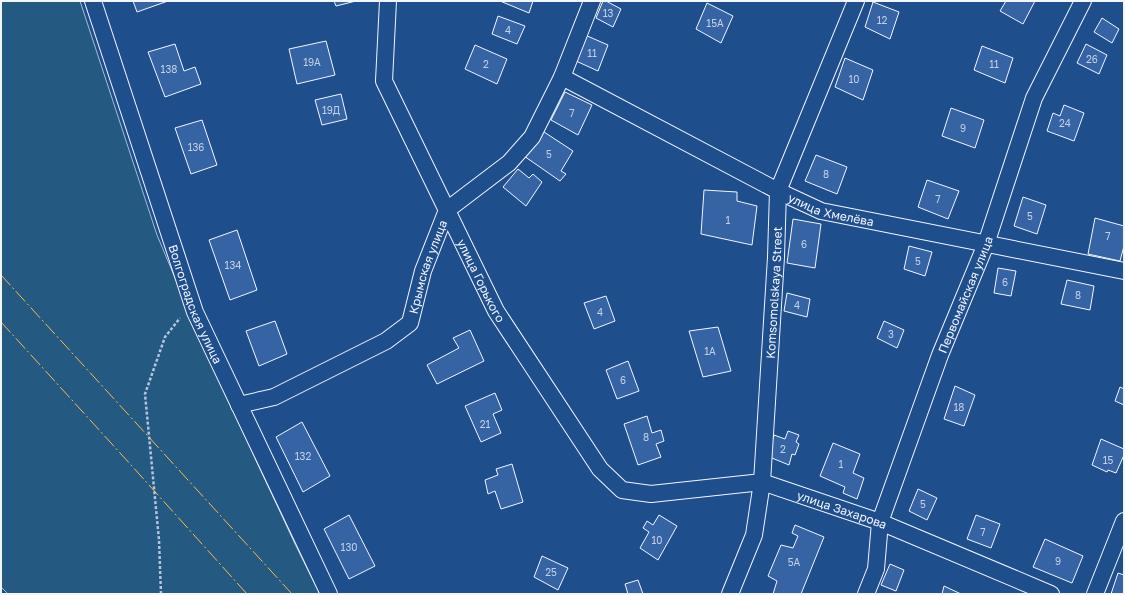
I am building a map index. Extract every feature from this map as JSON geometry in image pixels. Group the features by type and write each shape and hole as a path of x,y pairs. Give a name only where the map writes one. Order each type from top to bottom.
{"street":[{"name":"Волгоградская улица","path":"93,1 196,312 330,594"},
{"name":"улица Горького","path":"388,1 384,82 496,311 600,469 622,490"},
{"name":"Крымская улица","path":"239,405 274,398 386,341 410,323 423,271 447,210 509,163 532,137 562,77 592,1"},
{"name":"Komsomolskaya Street","path":"730,594 754,535 762,482 776,265 778,191 856,1"},
{"name":"Первомайская улица","path":"866,594 876,569 880,522 940,354 986,244 1034,98 1083,1"},
{"name":"улица Хмелёва","path":"562,77 778,191 821,211 1124,271"},
{"name":"улица Захарова","path":"622,490 651,494 762,482 880,522 1051,594"},
{"path":"1095,594 1124,521"}],"path":[{"path":"160,594 159,540 145,394 165,337 192,301"}],"shaded area":[{"path":"1,1 80,1 157,235 210,361 295,544 320,594 8,594 1,587"}],"building":[{"path":"133,1 168,1 137,12"},
{"path":"334,1 356,1 336,6"},
{"path":"500,1 533,1 529,13"},
{"path":"603,1 606,1 621,9 613,27 596,18"},
{"path":"1006,1 1035,1 1023,24 1000,11"},
{"path":"873,2 899,12 890,39 865,27"},
{"path":"707,3 733,16 721,43 696,29"},
{"path":"498,16 525,26 517,44 492,34"},
{"path":"1102,18 1119,29 1112,43 1094,32"},
{"path":"585,35 608,45 598,71 576,61"},
{"path":"326,41 335,75 297,84 289,49"},
{"path":"175,44 184,71 195,67 201,84 165,97 148,52"},
{"path":"1086,44 1107,55 1099,74 1077,63"},
{"path":"475,45 507,59 497,84 465,69"},
{"path":"982,46 1013,58 1005,83 974,70"},
{"path":"845,58 873,70 863,100 835,87"},
{"path":"565,92 592,105 578,135 551,120"},
{"path":"341,94 347,119 322,125 315,100"},
{"path":"1064,105 1084,113 1074,141 1047,131 1053,113 1060,116"},
{"path":"951,108 984,120 975,148 942,136"},
{"path":"202,120 217,165 191,174 175,128"},
{"path":"541,130 573,151 561,171 566,174 560,181 524,156"},
{"path":"816,155 847,167 837,194 805,181"},
{"path":"518,169 529,178 533,174 542,182 526,206 503,187"},
{"path":"927,180 959,191 948,219 918,207"},
{"path":"704,190 737,192 737,201 757,206 752,245 701,234"},
{"path":"1023,197 1046,205 1037,234 1014,226"},
{"path":"1095,218 1124,226 1124,246 1120,261 1088,254"},
{"path":"793,219 821,224 815,268 787,263"},
{"path":"237,230 257,290 230,300 209,240"},
{"path":"909,246 932,252 925,276 904,269"},
{"path":"998,268 1016,271 1011,296 994,293"},
{"path":"1067,280 1094,286 1090,310 1061,304"},
{"path":"787,293 810,299 807,317 784,311"},
{"path":"606,296 615,321 594,329 584,303"},
{"path":"275,321 287,354 259,366 246,331"},
{"path":"884,321 904,330 897,348 877,338"},
{"path":"718,327 731,371 703,377 689,331"},
{"path":"470,330 484,361 437,384 427,365 459,348 453,338"},
{"path":"628,361 639,391 617,399 606,370"},
{"path":"955,386 975,395 964,426 944,419"},
{"path":"1120,387 1124,389 1124,405 1115,401"},
{"path":"495,393 502,410 493,414 501,433 481,442 465,406"},
{"path":"647,416 652,433 661,430 664,441 656,444 661,457 638,465 624,424"},
{"path":"302,422 330,476 303,492 276,437"},
{"path":"788,431 799,435 796,442 799,444 795,455 792,454 789,465 767,456 774,435 785,439"},
{"path":"1101,439 1124,449 1124,455 1116,473 1108,470 1107,472 1092,465"},
{"path":"833,443 860,454 853,473 864,478 857,499 843,493 845,487 820,476"},
{"path":"512,464 523,502 501,509 495,491 488,494 485,480 498,475 496,469"},
{"path":"918,489 937,498 927,520 909,511"},
{"path":"349,515 375,566 349,579 324,529"},
{"path":"659,515 677,526 658,560 640,548 649,532 643,528 647,521 653,525"},
{"path":"976,515 1000,524 991,548 967,539"},
{"path":"795,525 824,537 801,594 773,594 777,581 768,576 781,545 793,548 798,536 792,533"},
{"path":"1045,539 1083,556 1072,583 1033,567"},
{"path":"542,556 568,568 558,590 534,577"},
{"path":"890,564 904,570 896,591 881,585"},
{"path":"1118,573 1124,575 1124,594 1111,594"},
{"path":"638,580 643,594 628,594 625,584"},
{"path":"944,586 961,594 942,594"}],"power":[{"path":"1,275 292,594"},
{"path":"1,322 247,594"}]}
